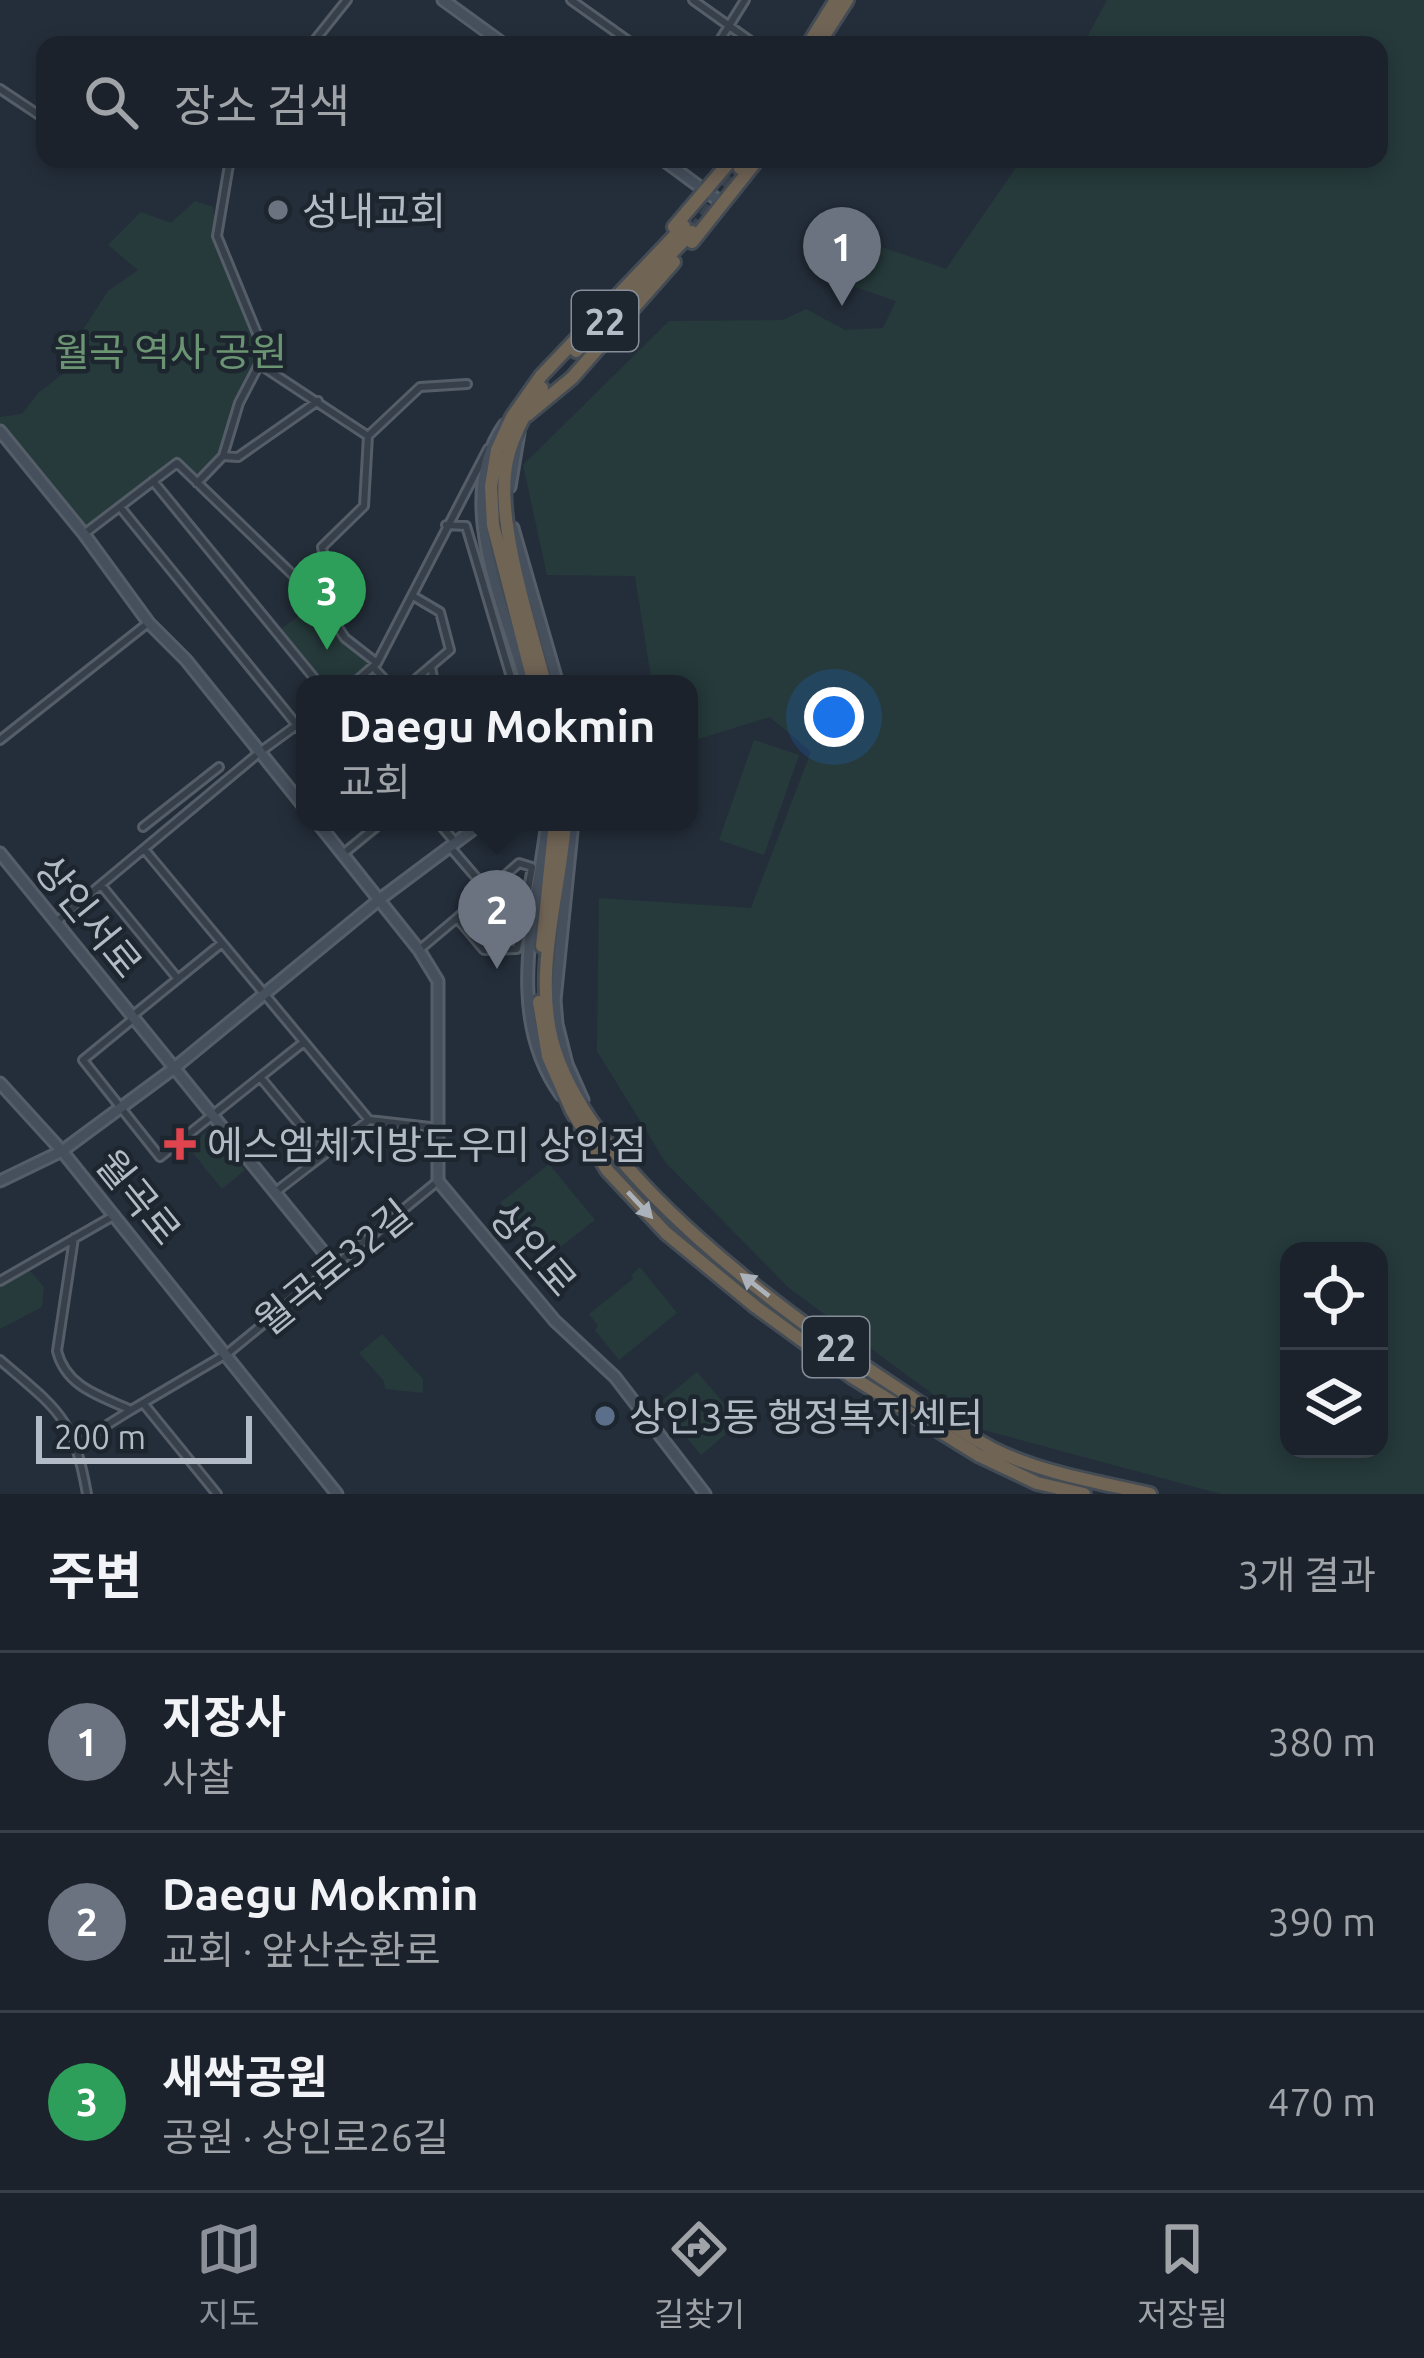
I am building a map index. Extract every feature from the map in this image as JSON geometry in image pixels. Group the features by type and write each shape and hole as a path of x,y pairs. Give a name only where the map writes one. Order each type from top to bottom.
{"highway":[{"path":"810,36 832,0"},
{"path":"828,36 850,0"},
{"path":"520,415 529,383 705,190 731,168"},
{"path":"520,415 544,403 598,350 751,168"},
{"name":"22","path":"535,675 506,524 505,473 520,415 688,229"},
{"name":"22","path":"562,831 546,1000 552,1040 607,1170 666,1233 756,1307 853,1377 978,1455 1037,1483 1084,1494"},
{"name":"22","path":"578,1108 664,1206 736,1270 842,1352 996,1451 1057,1473 1150,1494"}],"main road":[{"path":"443,0 493,36"},
{"path":"674,168 723,204"},
{"path":"520,415 493,441 485,480 485,534 535,675"},
{"path":"520,415 511,515 555,675"},
{"path":"0,431 149,623 186,660 296,797"},
{"path":"324,831 438,981 438,1181"},
{"path":"0,1181 62,1151 122,1107 471,831"},
{"path":"562,831 525,998 542,1067 578,1108"},
{"name":"상인서로","path":"0,854 334,1265"},
{"name":"월곡로","path":"0,1083 115,1215 338,1494"},
{"name":"상인로","path":"438,1181 555,1321 615,1377 705,1494"}],"street":[{"path":"318,36 347,0"},
{"path":"571,0 621,36"},
{"path":"693,0 743,36"},
{"path":"723,36 745,0"},
{"path":"0,89 36,113"},
{"path":"197,483 223,456 239,403 265,352 217,236 228,168"},
{"path":"259,364 368,436"},
{"path":"322,603 331,594 322,547 364,506 368,436 420,387 467,384"},
{"path":"223,456 238,457 318,400"},
{"path":"363,675 375,665 493,441"},
{"path":"84,534 178,463 322,603 345,638 382,675"},
{"path":"153,482 312,675"},
{"path":"120,507 296,723"},
{"path":"446,525 466,526 510,675"},
{"path":"413,596 440,612 450,650 420,675"},
{"path":"0,740 149,623"},
{"path":"431,666 432,675"},
{"path":"56,923 296,725"},
{"path":"143,827 219,766"},
{"path":"343,854 370,831"},
{"path":"444,831 487,891"},
{"path":"144,849 369,1120"},
{"path":"419,950 518,863 532,867 518,949 484,950 457,918"},
{"path":"101,885 178,979"},
{"name":"상인서로","path":"132,1018 222,943"},
{"path":"132,1018 83,1060 160,1157 304,1042"},
{"path":"260,1077 324,1154"},
{"path":"274,1193 369,1120 439,1128"},
{"name":"월곡로32길","path":"228,1353 438,1181"},
{"path":"0,1281 115,1215"},
{"path":"74,1238 57,1351 60,1362 69,1378 131,1410"},
{"path":"78,1444 228,1353"},
{"path":"0,1360 59,1413 78,1444 87,1494"},
{"path":"143,1403 217,1494"}],"green space":[{"path":"1107,0 1424,0 1424,1494 1221,1494 980,1429 789,1288 666,1163 597,1051 599,898 751,908 811,752 770,717 698,739 698,675 651,675 635,576 547,575 523,465 669,321 783,320 806,309 845,330 883,328 896,301 837,281 845,258 873,244 946,269 1016,168 1388,168 1388,36 1088,36"},
{"name":"월곡 역사 공원","path":"195,201 213,207 217,236 265,353 239,403 223,456 197,483 177,463 84,534 0,426 0,417 22,414 38,393 84,358 79,336 108,291 138,270 108,245 141,212 171,223"},
{"path":"319,600 345,638 377,663 363,675 312,675 277,632"},
{"path":"754,740 799,755 764,855 719,840"},
{"path":"211,1128 245,1170 222,1189 188,1147"},
{"path":"549,1164 595,1220 546,1258 500,1203"},
{"path":"26,1266 44,1287 42,1307 0,1329 0,1281"},
{"path":"640,1267 677,1313 619,1360 595,1330 598,1326 589,1314 633,1279 631,1275"},
{"path":"382,1334 423,1379 423,1393 385,1389 384,1381 359,1353"},
{"path":"697,1372 740,1422 701,1455 658,1404"}],"tunnel":[{"path":"693,231 740,168"}],"place":[{"name":"성내교회","path":"278,210"},
{"name":"지장사","path":"842,306"},
{"name":"새싹공원","path":"327,650"},
{"name":"Daegu Mokmin","path":"497,969"},
{"name":"에스엠체지방도우미 상인점","path":"180,1144"},
{"name":"상인3동 행정복지센터","path":"605,1416"}]}
